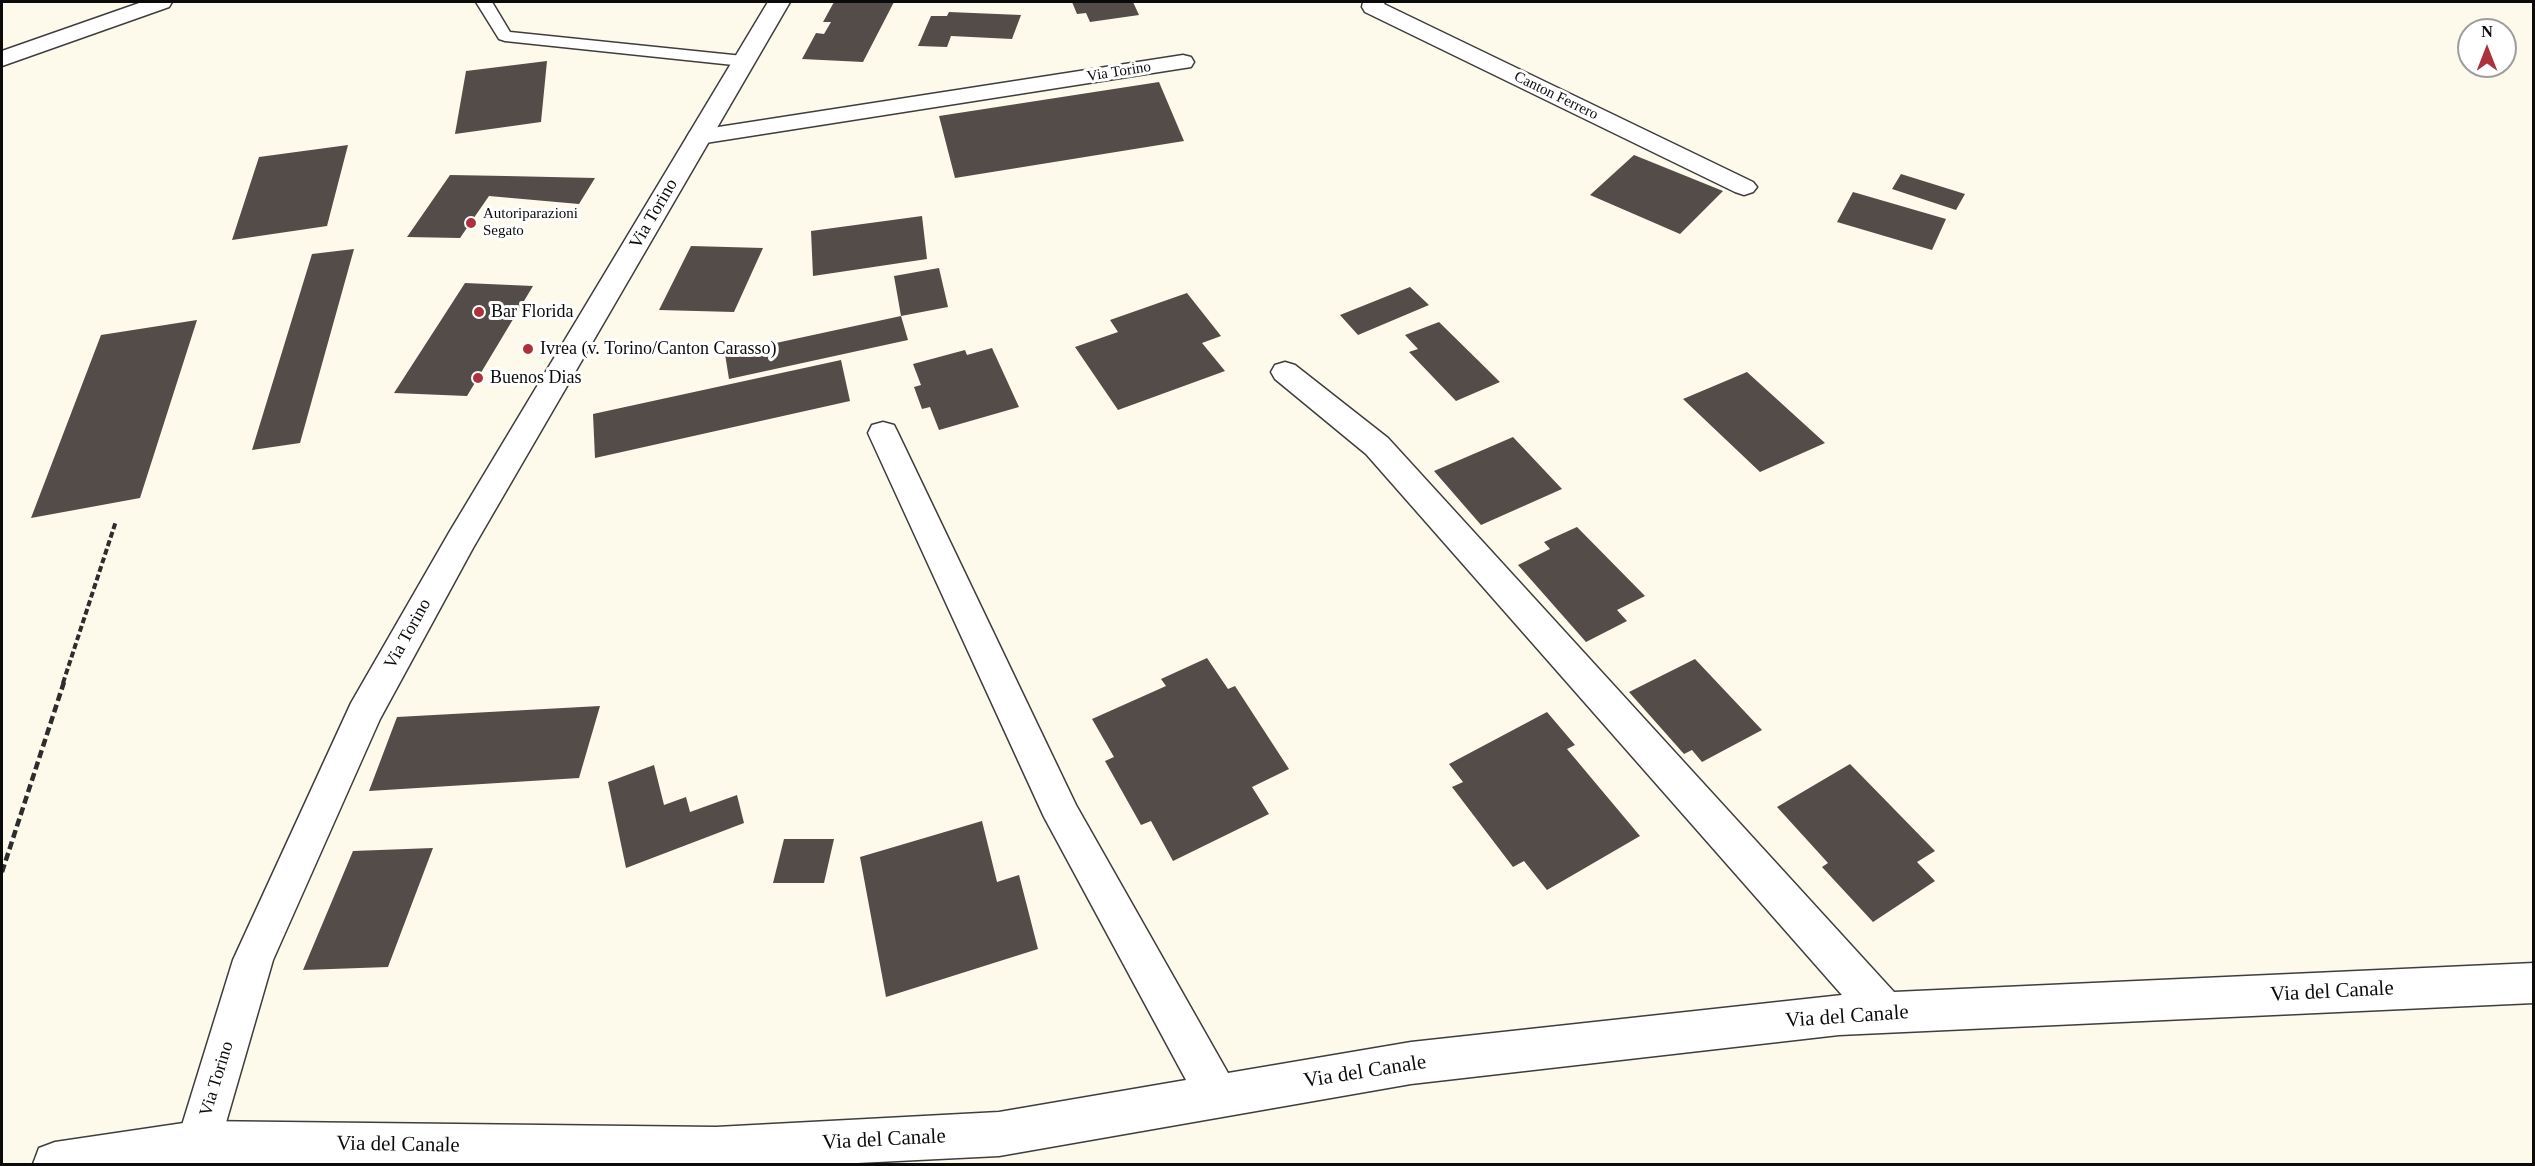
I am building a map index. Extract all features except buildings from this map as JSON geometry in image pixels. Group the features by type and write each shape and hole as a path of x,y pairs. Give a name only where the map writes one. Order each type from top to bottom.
{"street":[{"path":"2,59 161,2"},
{"name":"Via Torino","path":"194,1154 253,960 364,714 461,540 779,2"},
{"name":"Canton Ferrero","path":"1374,2 1373,7 1744,187"},
{"name":"Via Torino","path":"699,137 1183,63"},
{"path":"1285,372 1377,446 1885,1013"},
{"path":"883,433 1063,818 1218,1097"},
{"name":"Via del Canale","path":"55,1164 194,1154 716,1149 999,1134 1411,1063 1839,1015 2534,983"}],"lane":[{"path":"484,2 505,36 743,61"}],"path":[{"path":"2,872 116,521"}],"place":[{"name":"Autoriparazioni Segato","path":"471,223"},
{"name":"Bar Florida","path":"479,312"},
{"name":"Ivrea (v. Torino/Canton Carasso)","path":"528,349"},
{"name":"Buenos Dias","path":"478,378"}]}
